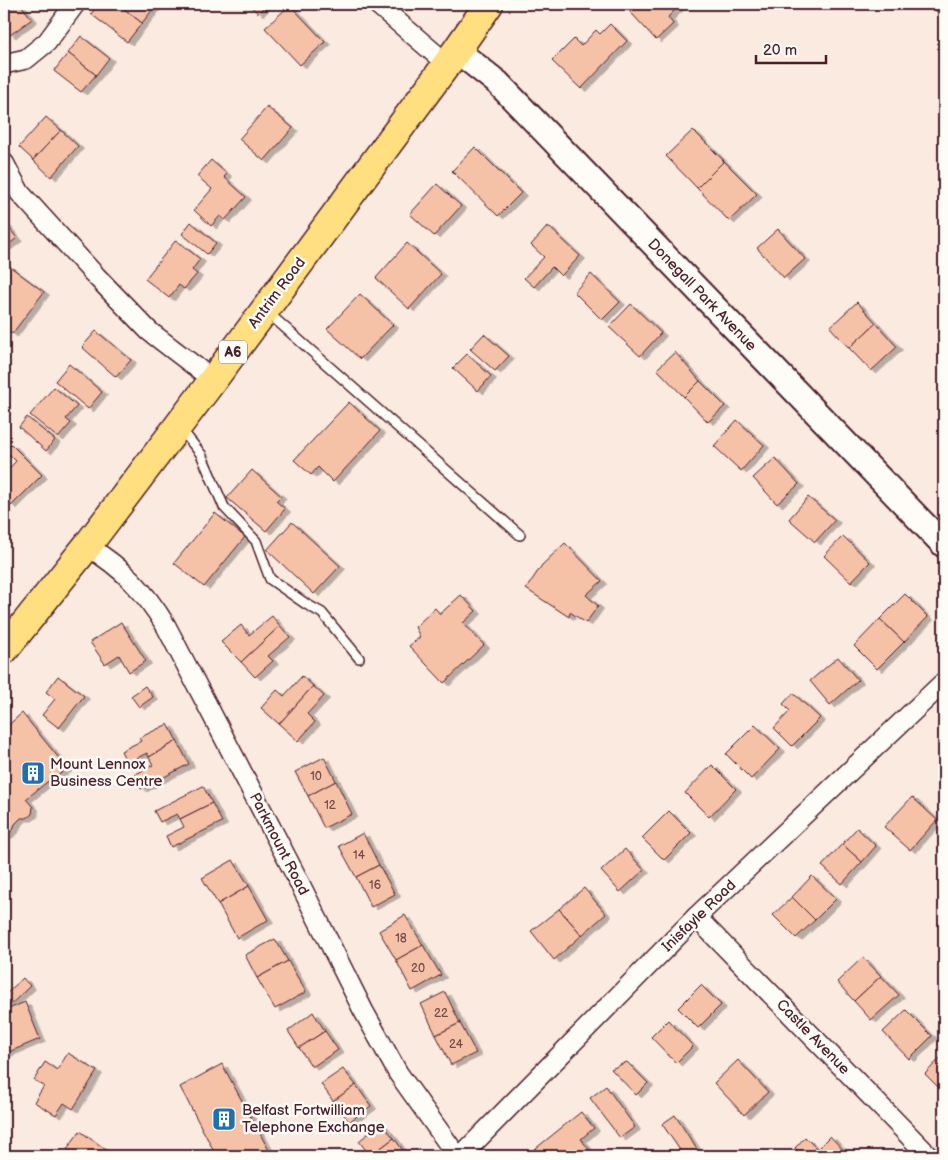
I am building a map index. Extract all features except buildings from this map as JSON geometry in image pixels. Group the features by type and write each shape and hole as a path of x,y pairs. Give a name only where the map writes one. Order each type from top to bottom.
{"main road":[{"name":"Antrim Road","path":"4,650 87,546 213,380 452,57 488,4"}],"street":[{"path":"4,64 26,59 47,42 75,4"},
{"path":"376,4 452,57"},
{"name":"Donegall Park Avenue","path":"452,57 498,83 944,545"},
{"path":"4,163 20,193 94,274 149,331 213,380"},
{"name":"Parkmount Road","path":"87,546 106,557 128,576 150,600 294,872 363,1010 389,1057 427,1116 459,1156"},
{"name":"Inisfayle Road","path":"459,1156 696,917 944,682"},
{"name":"Castle Avenue","path":"696,917 929,1156"}],"lane":[{"path":"264,310 520,535"},
{"path":"178,425 201,454 224,507 256,541 270,579 322,613 359,658"}],"place":[{"name":"Mount Lennox Business Centre","path":"33,773"},
{"name":"Belfast Fortwilliam Telephone Exchange","path":"224,1119"}]}
